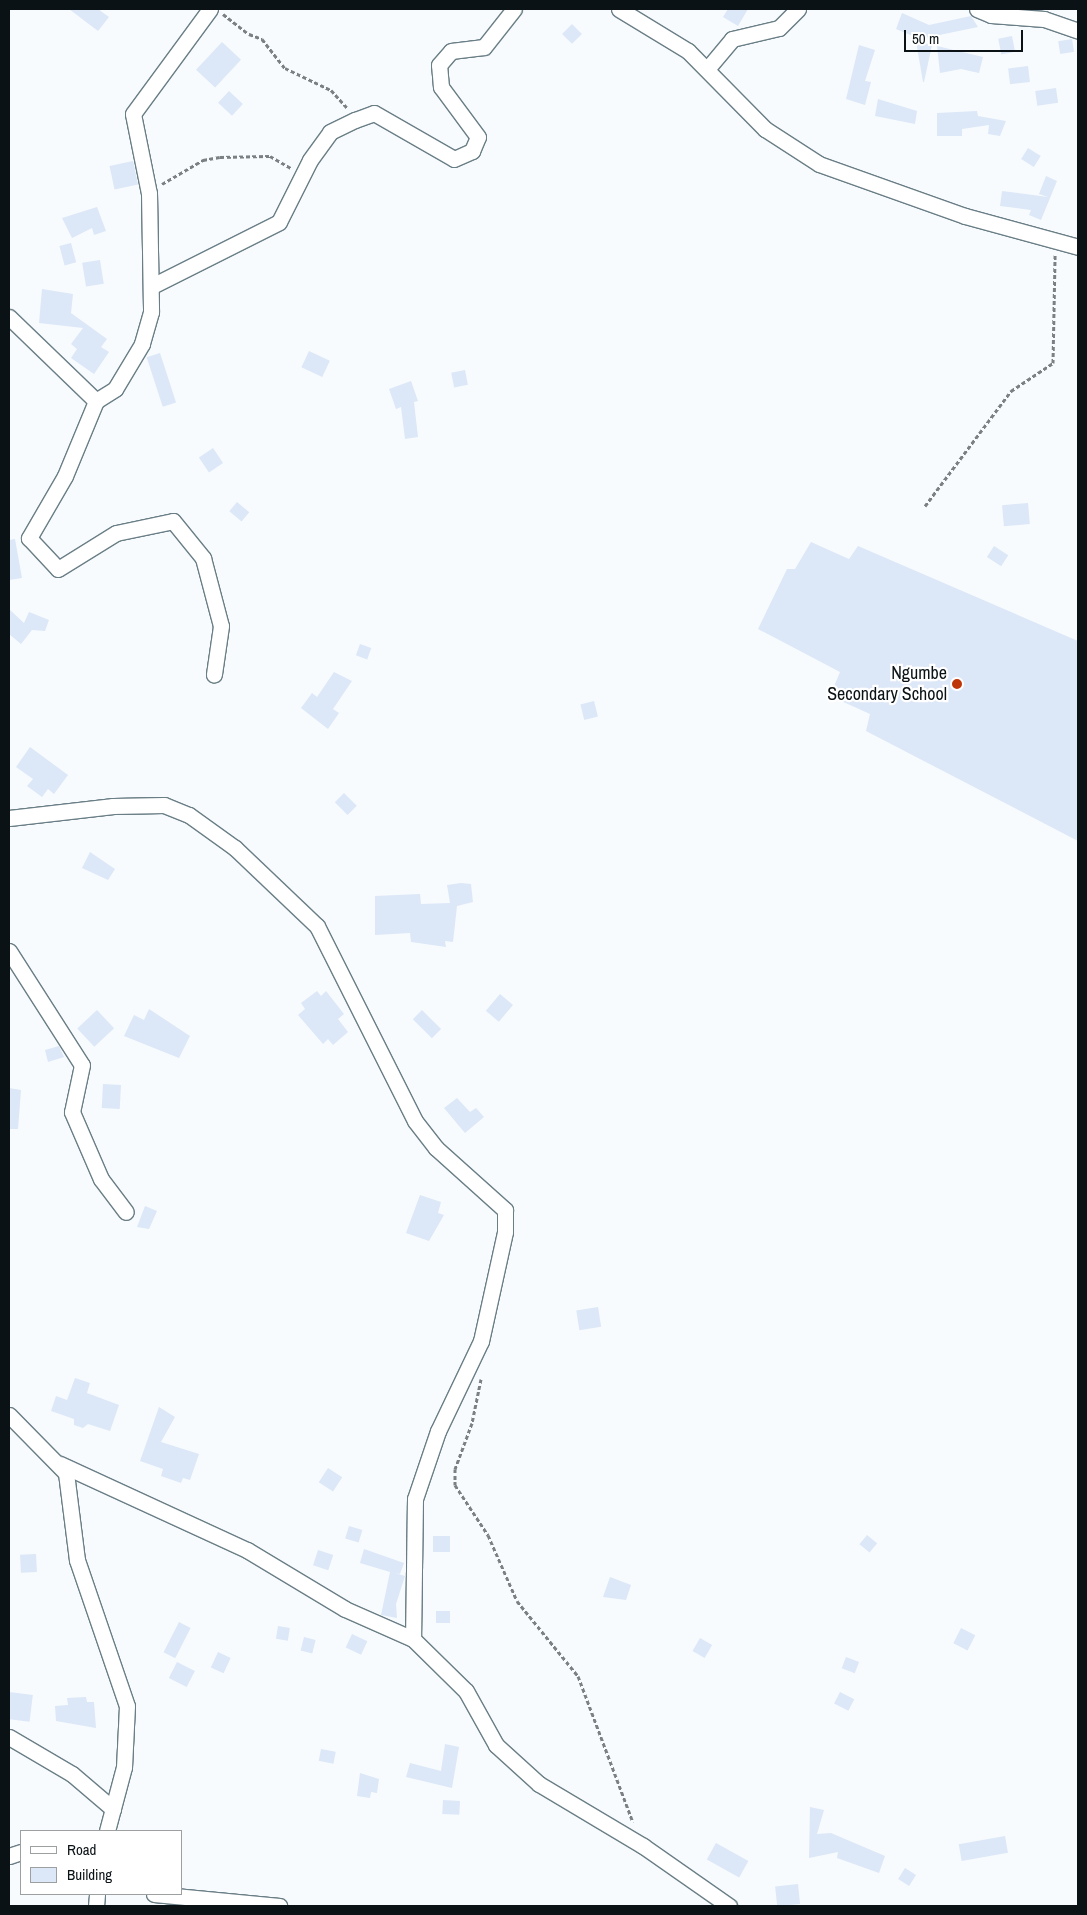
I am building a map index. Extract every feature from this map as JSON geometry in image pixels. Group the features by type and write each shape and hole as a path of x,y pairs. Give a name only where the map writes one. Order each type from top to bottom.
{"street":[{"path":"210,9 133,114 149,193 152,286 142,344 115,389 96,401 65,476 29,538 58,568 116,533 173,520 203,558 221,626 214,674"},
{"path":"152,286 279,222 330,132 355,120 374,113 454,159 472,151 478,137 441,87 440,65 451,51 484,47 514,9"},
{"path":"619,9 708,68 765,129 818,164 956,214 1078,246"},
{"path":"708,68 732,39 779,28 798,9"},
{"path":"977,9 991,15 1045,14 1078,31"},
{"path":"9,317 96,401"},
{"path":"9,818 113,806 164,805 188,815 235,848 317,926 415,1121 436,1148 504,1210 505,1232 481,1340 441,1423 415,1499 413,1639"},
{"path":"9,951 82,1065 72,1112 101,1180 126,1212"},
{"path":"9,1415 60,1464 247,1550 345,1609 413,1639 466,1691 490,1736 512,1760 567,1804 643,1846 729,1906"},
{"path":"60,1464 69,1487 77,1560 89,1606 126,1706 124,1767 107,1830"},
{"path":"9,1737 72,1774 113,1809"},
{"path":"164,1895 279,1906"}],"path":[{"path":"217,9 249,34 262,39 285,68 331,90 355,120"},
{"path":"149,193 177,172 220,157 270,156 303,177"},
{"path":"925,506 1011,391 1053,363 1052,278 1057,239"},
{"path":"481,1373 472,1422 455,1469 455,1484 488,1535 517,1601 578,1676 643,1846"}],"building":[{"path":"69,9 98,9 109,17 98,31"},
{"path":"728,9 748,9 738,26 723,17"},
{"path":"902,13 929,25 971,16 978,27 920,39 896,29"},
{"path":"572,24 582,34 572,44 562,34"},
{"path":"1012,36 1015,52 1001,54 998,39"},
{"path":"1072,39 1074,52 1060,54 1058,41"},
{"path":"916,41 932,45 924,82 923,82"},
{"path":"222,42 241,60 215,88 196,70"},
{"path":"859,45 875,50 865,81 871,82 865,105 846,99"},
{"path":"937,46 983,57 979,73 961,69 940,73"},
{"path":"1028,66 1030,82 1010,84 1008,68"},
{"path":"1056,88 1058,103 1037,106 1035,91"},
{"path":"229,91 243,104 232,116 218,103"},
{"path":"878,99 917,111 915,124 875,116"},
{"path":"977,111 978,116 1006,121 1000,136 988,134 989,125 962,129 962,136 937,136 937,113"},
{"path":"1028,148 1041,156 1034,167 1021,159"},
{"path":"133,161 138,184 115,189 110,166"},
{"path":"1046,176 1057,181 1041,220 1029,215 1031,210 1000,206 1002,191 1048,197 1039,194"},
{"path":"97,207 106,231 94,235 92,228 72,238 62,218"},
{"path":"71,243 76,262 65,265 59,246"},
{"path":"100,260 104,284 86,287 82,263"},
{"path":"42,289 73,294 71,313 107,339 101,347 109,352 94,374 71,358 77,349 71,344 83,328 39,323"},
{"path":"309,351 330,361 322,377 301,367"},
{"path":"160,353 176,402 163,407 147,357"},
{"path":"465,370 468,385 454,387 451,373"},
{"path":"411,381 418,401 414,402 418,437 405,439 401,407 396,409 389,389"},
{"path":"213,448 223,463 209,472 199,458"},
{"path":"237,502 249,512 242,521 229,511"},
{"path":"1028,503 1030,524 1004,526 1002,505"},
{"path":"15,539 22,578 9,580 9,540"},
{"name":"Ngumbe Secondary School","path":"811,542 849,559 858,546 1078,641 1078,841 866,731 870,714 830,696 840,672 758,629 787,569 795,569"},
{"path":"994,546 1008,555 1001,566 987,557"},
{"path":"9,609 24,623 29,612 49,620 45,631 32,630 21,644 9,634"},
{"path":"360,644 371,648 367,659 356,655"},
{"path":"334,672 352,681 333,709 339,713 328,729 301,708 312,693 317,697"},
{"path":"594,701 598,717 584,720 580,704"},
{"path":"30,747 68,775 54,794 48,789 42,797 27,786 33,779 16,767"},
{"path":"344,793 357,806 348,815 335,802"},
{"path":"90,852 115,869 108,880 82,868"},
{"path":"471,884 473,902 457,906 453,942 445,941 446,947 411,942 410,933 375,935 375,896 420,894 421,904 450,903 447,885"},
{"path":"317,991 321,996 326,991 344,1014 338,1019 348,1032 333,1045 328,1039 323,1044 298,1015 305,1009 301,1003"},
{"path":"500,994 513,1005 499,1022 486,1011"},
{"path":"149,1009 190,1036 179,1058 124,1036 134,1015 144,1020"},
{"path":"97,1010 114,1028 94,1047 77,1028"},
{"path":"422,1010 441,1029 432,1038 413,1019"},
{"path":"59,1046 64,1057 48,1062 45,1050"},
{"path":"103,1084 121,1085 120,1109 102,1108"},
{"path":"9,1088 21,1090 18,1129 9,1129"},
{"path":"457,1098 470,1112 476,1108 484,1117 465,1133 444,1108"},
{"path":"420,1195 441,1202 438,1213 444,1215 429,1241 406,1233"},
{"path":"145,1206 157,1211 149,1229 137,1227"},
{"path":"598,1307 601,1327 579,1330 576,1310"},
{"path":"75,1378 90,1383 87,1393 119,1405 110,1431 88,1424 83,1428 74,1425 74,1419 51,1411 56,1396 67,1400"},
{"path":"159,1407 175,1417 161,1442 199,1454 190,1480 183,1478 181,1483 161,1476 163,1469 140,1461"},
{"path":"328,1468 342,1477 333,1492 319,1482"},
{"path":"349,1526 362,1530 359,1543 345,1538"},
{"path":"867,1535 877,1543 870,1553 859,1544"},
{"path":"433,1536 450,1536 450,1552 433,1552"},
{"path":"364,1549 404,1563 400,1574 395,1573 405,1576 396,1604 397,1618 381,1615 390,1572 360,1563"},
{"path":"318,1550 333,1555 328,1570 313,1565"},
{"path":"36,1554 37,1572 21,1573 20,1555"},
{"path":"610,1577 631,1585 626,1600 603,1597"},
{"path":"436,1611 450,1611 450,1623 436,1623"},
{"path":"179,1622 191,1628 175,1658 164,1652"},
{"path":"278,1626 290,1628 288,1641 276,1639"},
{"path":"961,1628 975,1635 968,1650 953,1643"},
{"path":"352,1634 367,1641 361,1655 346,1648"},
{"path":"304,1637 316,1640 312,1653 301,1651"},
{"path":"700,1638 712,1645 705,1658 692,1651"},
{"path":"218,1652 231,1658 224,1673 211,1667"},
{"path":"846,1657 859,1662 855,1673 842,1668"},
{"path":"177,1662 195,1671 187,1687 169,1678"},
{"path":"9,1692 33,1695 30,1722 9,1719"},
{"path":"840,1692 854,1699 848,1711 834,1704"},
{"path":"86,1697 87,1702 94,1702 96,1728 56,1721 55,1706 68,1705 67,1698"},
{"path":"445,1744 459,1747 452,1788 406,1777 410,1763 441,1771"},
{"path":"321,1749 336,1752 333,1764 319,1761"},
{"path":"360,1773 379,1779 377,1793 371,1792 370,1798 357,1796"},
{"path":"443,1800 460,1801 459,1815 442,1814"},
{"path":"810,1807 824,1810 817,1834 831,1833 885,1856 879,1873 837,1858 838,1852 809,1858"},
{"path":"1005,1836 1008,1853 962,1861 959,1844"},
{"path":"716,1843 748,1861 739,1878 707,1860"},
{"path":"905,1868 916,1875 909,1886 898,1879"},
{"path":"798,1884 800,1904 777,1906 775,1886"}],"place":[{"name":"Ngumbe Secondary School","path":"957,684"}]}
